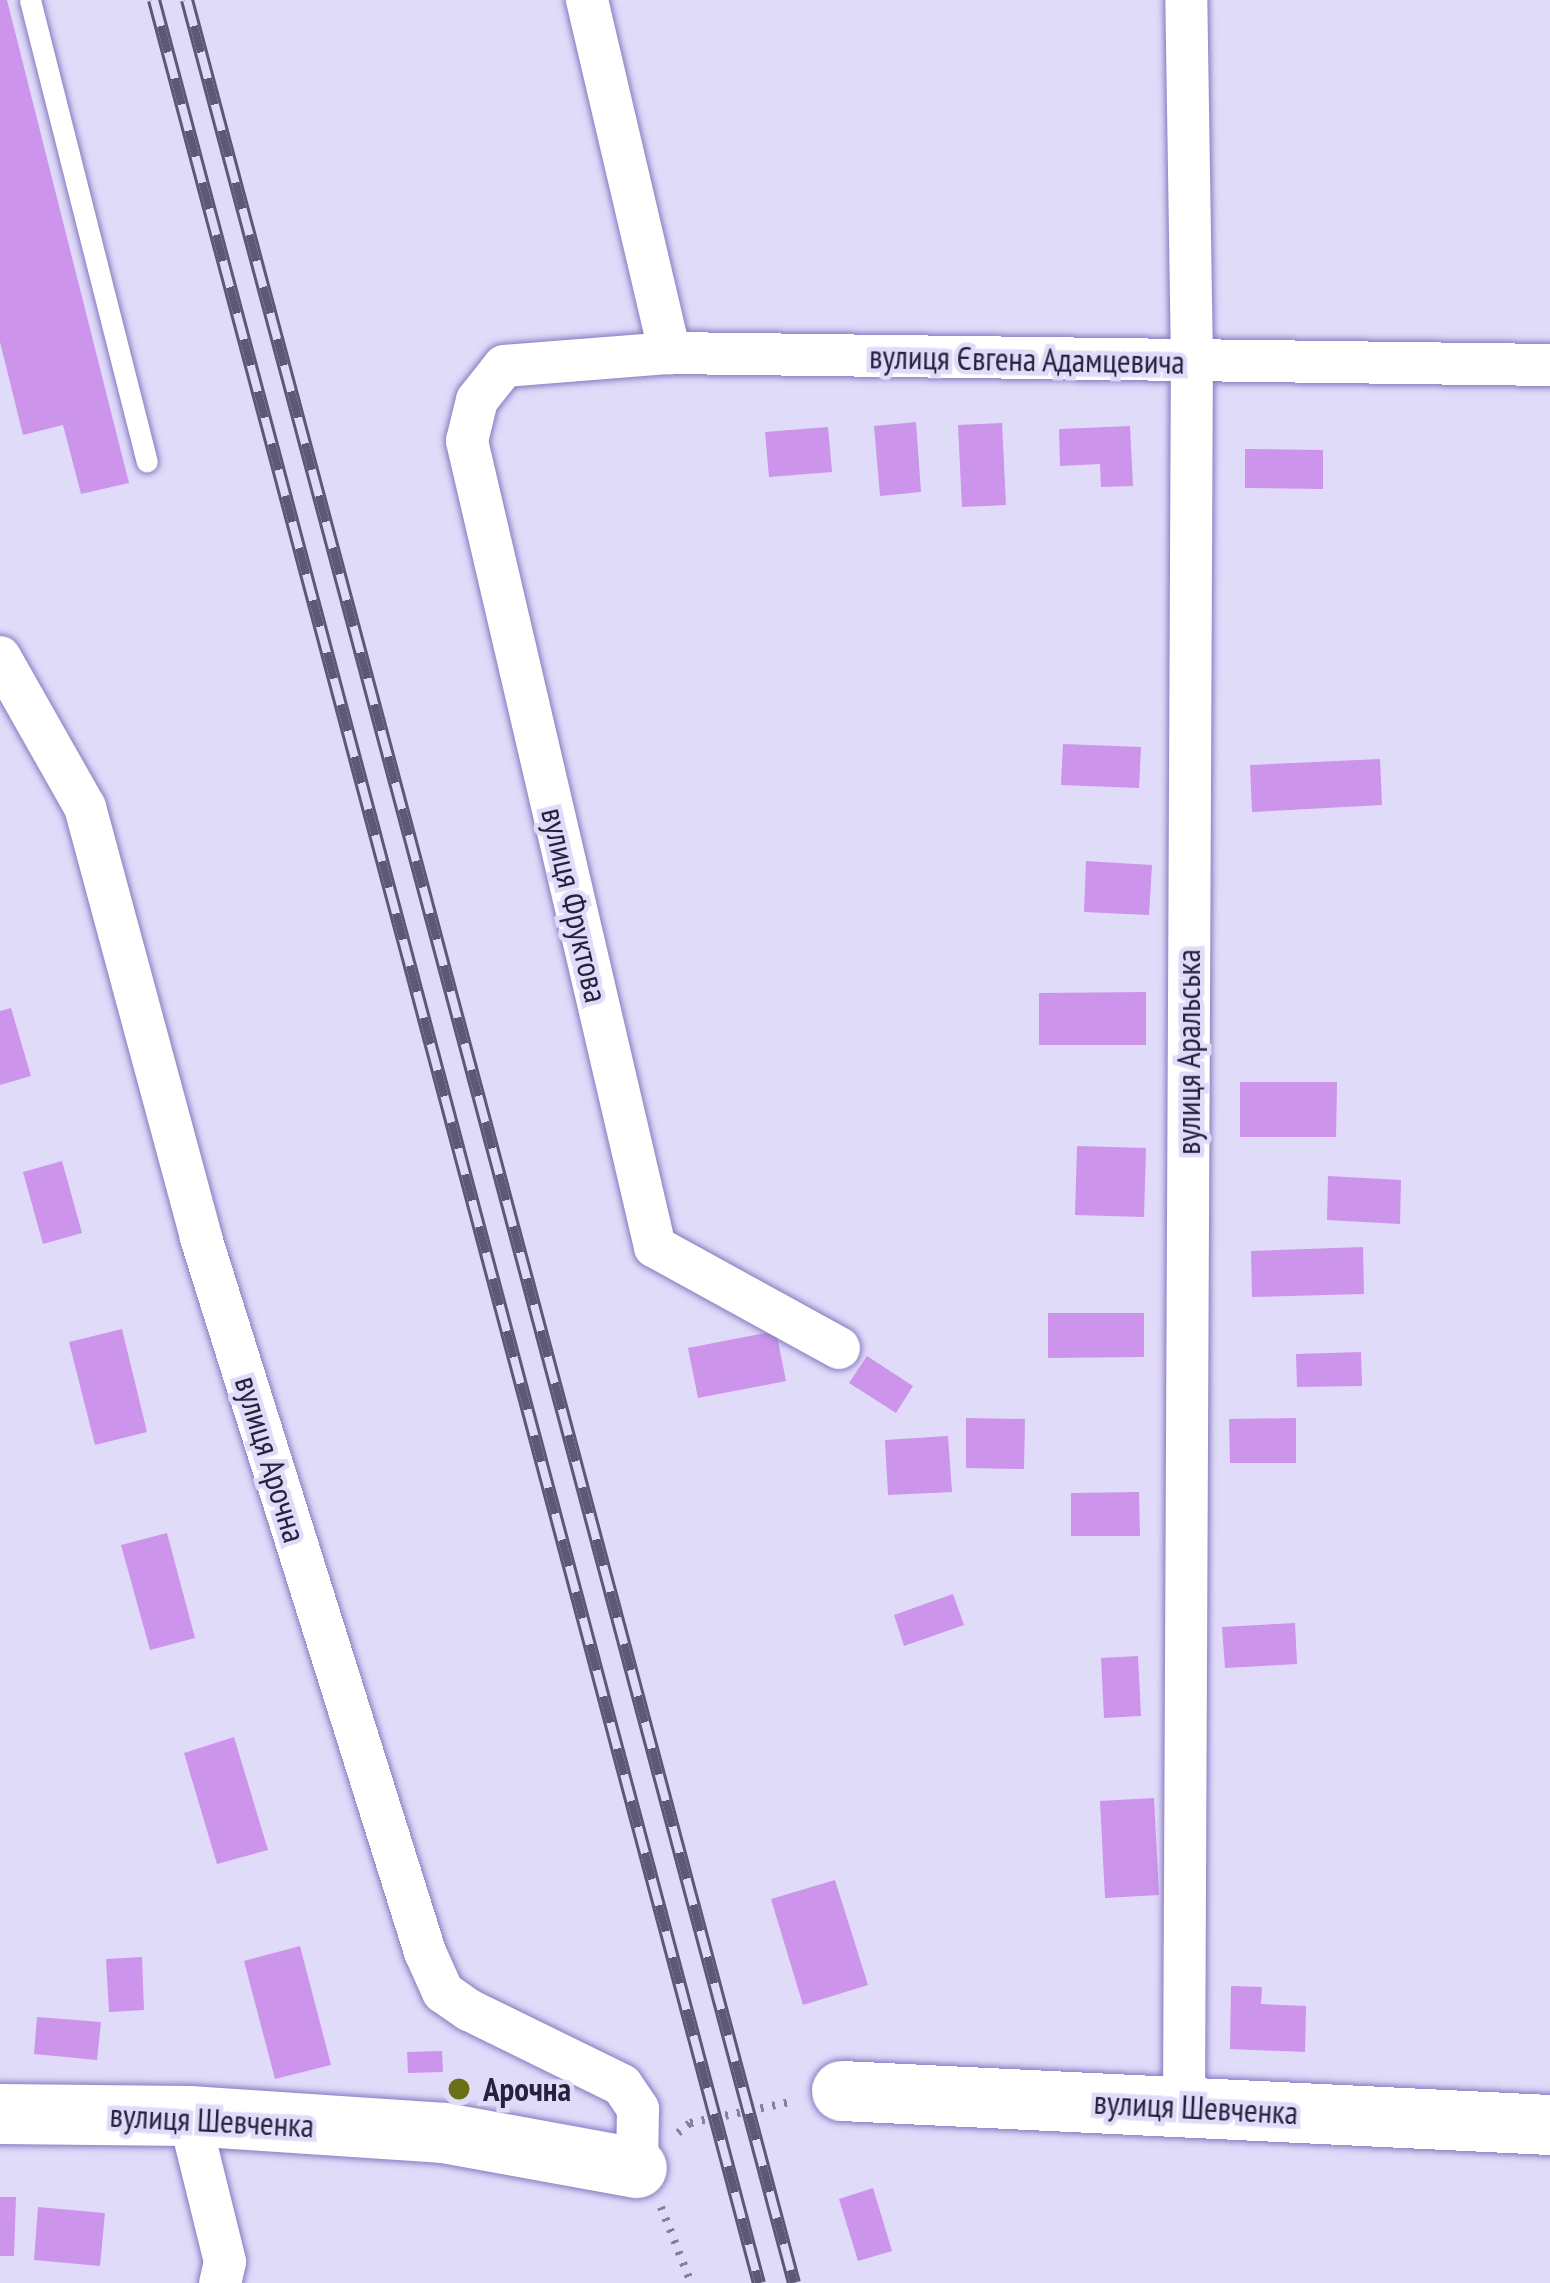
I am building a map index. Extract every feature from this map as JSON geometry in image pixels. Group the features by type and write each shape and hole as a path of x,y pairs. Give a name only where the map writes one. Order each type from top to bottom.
{"street":[{"path":"587,0 670,353"},
{"name":"вулиця Аральська","path":"1184,2105 1192,362 1186,0"},
{"name":"вулиця Євгена Адамцевича","path":"504,366 670,353 1550,365"},
{"name":"вулиця Фруктова","path":"504,366 477,400 467,441 655,1247 839,1348"},
{"name":"вулиця Арочна","path":"0,657 85,807 202,1238 425,1952 443,1992 469,2010 622,2085 638,2108 638,2168"},
{"name":"вулиця Шевченка","path":"842,2091 1550,2125"},
{"name":"вулиця Шевченка","path":"0,2114 189,2116 444,2133 638,2168"},
{"path":"189,2116 227,2276"}],"lane":[{"path":"30,0 147,461"}],"path":[{"path":"692,2283 678,2237 638,2168 690,2123 842,2091"}],"building":[{"path":"0,0 7,0 129,483 81,494 63,425 23,435 0,342"},
{"path":"916,422 921,492 880,496 874,426"},
{"path":"1002,423 1006,505 962,507 958,425"},
{"path":"1130,426 1133,486 1101,487 1100,464 1060,466 1059,429"},
{"path":"828,427 832,472 769,477 765,432"},
{"path":"1245,449 1323,450 1323,489 1245,488"},
{"path":"1063,744 1141,747 1139,788 1061,785"},
{"path":"1380,759 1382,805 1252,812 1250,765"},
{"path":"1086,861 1152,865 1149,915 1084,912"},
{"path":"1146,992 1146,1045 1039,1045 1039,993"},
{"path":"11,1008 31,1076 0,1085 0,1011"},
{"path":"1240,1082 1337,1082 1336,1137 1240,1137"},
{"path":"1077,1146 1146,1148 1144,1217 1075,1215"},
{"path":"62,1161 82,1233 43,1244 23,1172"},
{"path":"1328,1176 1401,1180 1400,1224 1327,1220"},
{"path":"1363,1247 1364,1294 1252,1297 1251,1251"},
{"path":"1048,1313 1144,1313 1144,1357 1048,1358"},
{"path":"122,1329 147,1432 95,1445 69,1342"},
{"path":"776,1331 786,1381 698,1398 688,1348"},
{"path":"1361,1352 1362,1386 1297,1387 1296,1354"},
{"path":"867,1356 913,1386 896,1413 849,1383"},
{"path":"966,1418 1025,1419 1024,1469 966,1468"},
{"path":"1296,1418 1296,1463 1230,1463 1229,1419"},
{"path":"948,1436 952,1492 888,1495 885,1440"},
{"path":"1139,1492 1140,1536 1071,1536 1071,1493"},
{"path":"167,1533 195,1638 150,1650 121,1545"},
{"path":"953,1594 964,1625 904,1646 894,1615"},
{"path":"1295,1623 1297,1664 1225,1668 1222,1627"},
{"path":"1138,1656 1141,1716 1104,1718 1101,1658"},
{"path":"234,1737 268,1850 217,1864 184,1753"},
{"path":"1154,1798 1159,1895 1105,1898 1100,1801"},
{"path":"835,1880 868,1985 803,2005 771,1899"},
{"path":"300,1946 331,2065 275,2079 244,1961"},
{"path":"142,1957 144,2010 109,2012 106,1959"},
{"path":"1231,1986 1262,1987 1261,2004 1306,2006 1305,2052 1230,2049"},
{"path":"37,2017 101,2022 97,2060 34,2054"},
{"path":"442,2051 443,2072 408,2073 407,2052"},
{"path":"873,2188 892,2251 858,2261 839,2199"},
{"path":"0,2197 16,2197 14,2256 0,2256"},
{"path":"38,2207 105,2213 100,2266 34,2260"}],"railway":[{"path":"154,0 759,2283"},
{"path":"187,0 794,2283"}],"place":[{"name":"Арочна","path":"459,2089"}]}
